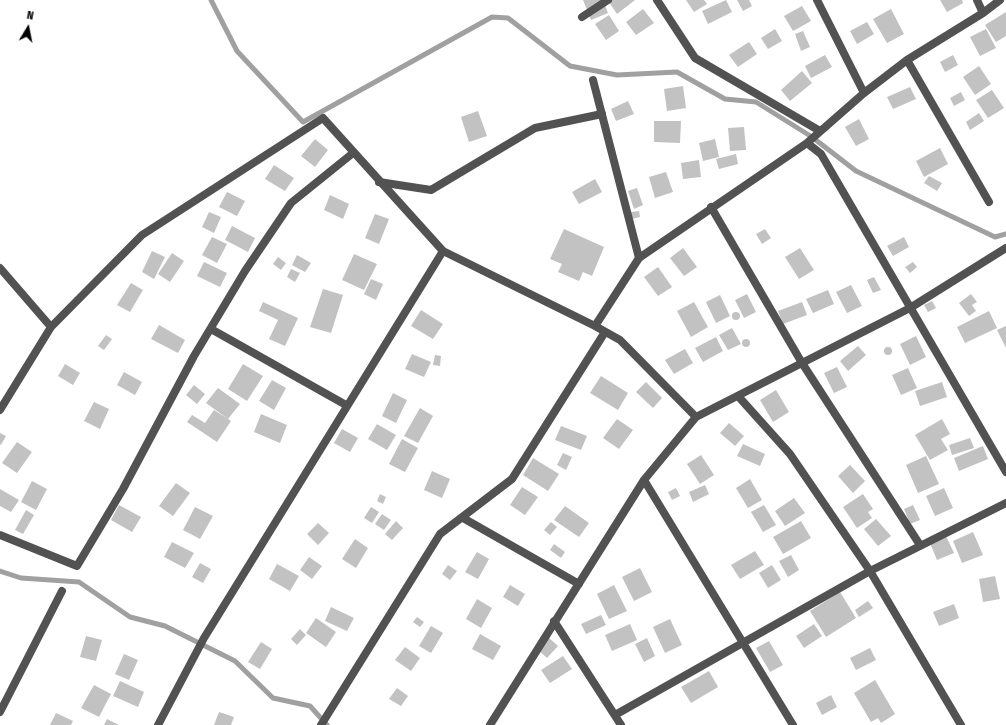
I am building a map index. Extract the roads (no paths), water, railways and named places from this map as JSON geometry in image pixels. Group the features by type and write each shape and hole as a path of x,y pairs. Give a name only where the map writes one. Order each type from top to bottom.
{"street":[{"path":"582,17 608,0"},
{"path":"657,0 695,58 820,131"},
{"path":"817,0 864,93"},
{"path":"977,0 983,13"},
{"path":"595,326 639,258 807,143 864,93 907,60 983,13 1000,0"},
{"path":"907,60 989,202"},
{"path":"593,80 639,258"},
{"path":"379,182 431,190 534,128 602,114"},
{"path":"0,410 51,327 142,235 323,118 379,182 443,251 595,326 620,340 696,417"},
{"path":"807,143 821,154 1006,472"},
{"path":"0,535 77,566 124,489 194,356 245,271 291,203 353,152"},
{"path":"712,207 802,363 920,545"},
{"path":"490,725 644,480 696,417 910,308 1006,248"},
{"path":"158,725 194,654 346,405 443,251"},
{"path":"0,268 51,327"},
{"path":"211,329 346,405"},
{"path":"321,724 331,711 440,534 463,518 512,479 605,332"},
{"path":"738,396 790,454 870,571 961,725"},
{"path":"644,480 793,725"},
{"path":"615,715 743,641 870,571 1006,503"},
{"path":"463,518 579,584"},
{"path":"0,712 62,591"},
{"path":"554,621 620,725"}],"waterway":[{"path":"211,0 237,51 303,122 492,17 508,18 570,66 617,75 677,72 725,99 756,102 812,137 856,171 995,237 1006,234"},
{"path":"0,571 21,578 79,582 130,617 165,626 235,661 273,698 310,706 327,725"}]}
